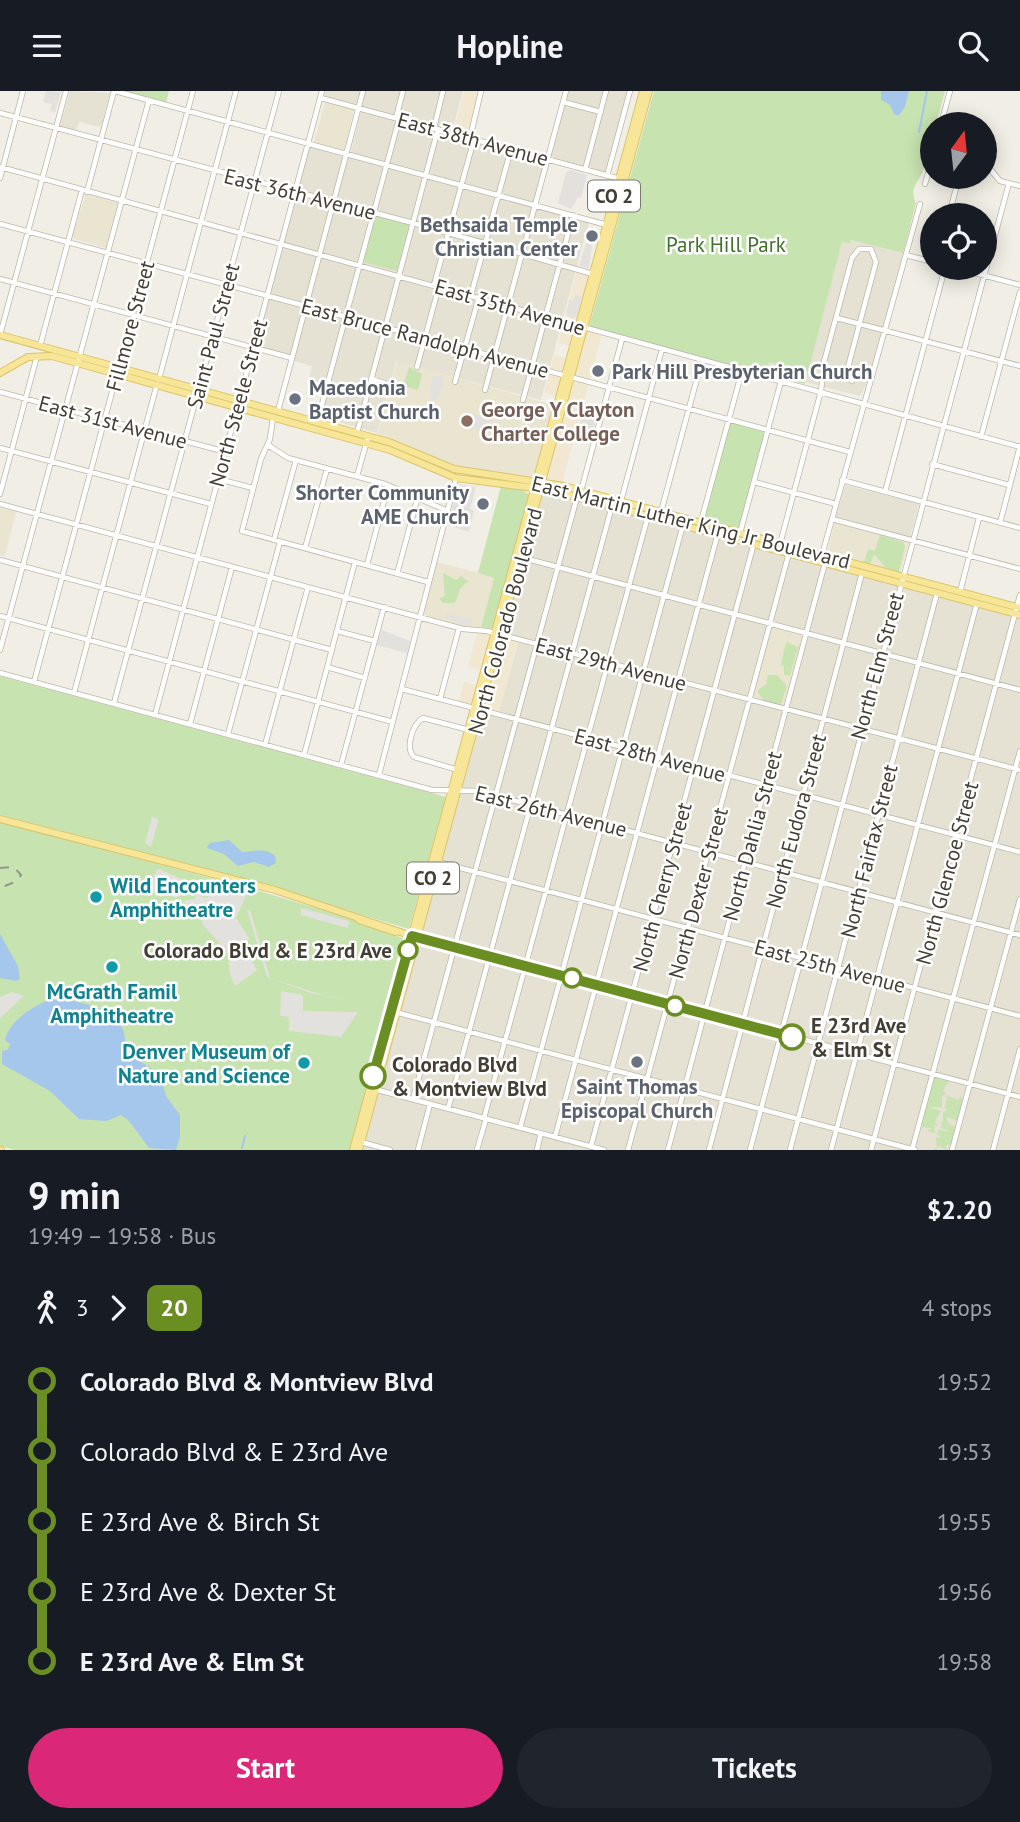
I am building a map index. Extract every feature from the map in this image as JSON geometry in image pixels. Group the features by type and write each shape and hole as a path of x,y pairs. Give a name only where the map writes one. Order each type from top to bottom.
{"main road":[{"name":"North Colorado Boulevard","path":"622,180 643,91"},
{"name":"North Colorado Boulevard","path":"360,1146 414,937 609,225 649,91"},
{"name":"East Martin Luther King Jr Boulevard","path":"0,335 79,360 238,403 274,417 403,447 454,469 662,512 753,545 862,573 960,591 1018,611"},
{"name":"East Martin Luther King Jr Boulevard","path":"37,355 79,360"},
{"path":"0,373 21,359 37,355"},
{"name":"East Martin Luther King Jr Boulevard","path":"274,417 317,423 356,437"},
{"name":"East Martin Luther King Jr Boulevard","path":"367,440 456,478 539,485"},
{"path":"500,482 527,489 535,499 545,494 577,494"},
{"name":"East Martin Luther King Jr Boulevard","path":"577,494 648,516 683,525 700,526"},
{"name":"East Martin Luther King Jr Boulevard","path":"719,531 741,531 937,593 1018,611"},
{"name":"North Colorado Boulevard","path":"414,937 438,862 459,770 478,710"},
{"path":"0,819 320,904 414,937"},
{"path":"37,828 300,901 414,937"},
{"path":"300,901 320,904"},
{"name":"North Colorado Boulevard","path":"353,1150 373,1089"}],"street":[{"path":"0,178 23,91"},
{"path":"0,335 66,91"},
{"path":"40,346 114,91 609,225"},
{"name":"Fillmore Street","path":"34,682 193,91"},
{"path":"74,693 236,91"},
{"name":"Saint Paul Street","path":"114,703 279,91"},
{"name":"North Steele Street","path":"155,715 323,91"},
{"path":"363,91 292,358 242,531 428,582"},
{"path":"317,423 374,212 403,91"},
{"path":"356,437 426,176 443,91"},
{"path":"417,367 481,91"},
{"path":"485,390 566,91"},
{"path":"585,170 606,91"},
{"path":"607,176 630,91"},
{"path":"944,112 950,91"},
{"name":"East 38th Avenue","path":"321,98 622,180"},
{"path":"0,650 149,100"},
{"path":"563,102 601,112"},
{"name":"East 36th Avenue","path":"0,113 214,172 374,212 596,275"},
{"path":"471,295 511,149"},
{"name":"East 35th Avenue","path":"1,168 437,285 622,339 821,391 905,417 1020,446"},
{"path":"998,179 1020,186"},
{"name":"North Elm Street","path":"997,226 1009,183"},
{"path":"825,563 822,555 920,204"},
{"path":"523,400 573,215"},
{"name":"East Bruce Randolph Avenue","path":"0,224 850,452"},
{"path":"780,544 825,376 824,362 853,254 859,249 867,248 874,252 877,262 845,373"},
{"path":"906,254 920,258"},
{"path":"0,279 292,358"},
{"path":"997,279 1020,285"},
{"path":"884,492 942,280"},
{"name":"North Elm Street","path":"750,1150 983,280"},
{"path":"981,437 1020,292"},
{"path":"456,382 479,297"},
{"path":"836,318 1020,366"},
{"path":"413,1099 577,494 622,339"},
{"path":"449,1109 612,506 621,502 662,349"},
{"path":"0,494 37,355"},
{"path":"662,512 702,360"},
{"path":"700,526 742,370"},
{"path":"825,376 845,373"},
{"path":"845,373 852,381"},
{"path":"371,379 391,385"},
{"path":"741,531 781,381"},
{"name":"East 31st Avenue","path":"0,392 226,452"},
{"path":"357,476 367,440"},
{"path":"268,445 296,460 388,486 447,511"},
{"path":"1000,523 1020,446"},
{"path":"0,448 211,504"},
{"path":"228,734 270,577 296,460"},
{"path":"932,464 1010,485"},
{"path":"306,548 327,468"},
{"path":"379,775 456,478"},
{"path":"218,479 253,488"},
{"path":"842,480 1020,528"},
{"path":"754,482 836,504"},
{"path":"366,565 388,486"},
{"path":"397,574 417,499"},
{"name":"East 29th Avenue","path":"0,504 459,629 498,634 1018,769"},
{"path":"477,1150 648,516"},
{"path":"960,591 979,517"},
{"path":"832,521 1020,569"},
{"path":"520,1128 683,525"},
{"path":"555,1137 719,531"},
{"name":"North Cherry Street","path":"594,1148 612,1069 753,545"},
{"name":"North Dexter Street","path":"628,1150 789,554"},
{"path":"519,556 1020,689"},
{"path":"0,560 332,650"},
{"path":"304,755 355,562"},
{"name":"North Dahlia Street","path":"668,1150 825,563"},
{"path":"190,724 232,567"},
{"name":"North Eudora Street","path":"709,1150 862,573"},
{"path":"265,745 308,587"},
{"name":"North Fairfax Street","path":"790,1150 937,593"},
{"name":"North Glencoe Street","path":"871,1150 1018,611 1020,595"},
{"path":"831,1150 977,603"},
{"path":"341,765 384,607"},
{"path":"0,616 393,722"},
{"path":"440,699 459,629"},
{"path":"337,631 375,641"},
{"path":"327,667 365,678"},
{"name":"East 26th Avenue","path":"0,673 432,790 496,796 1020,935"},
{"name":"East 28th Avenue","path":"402,689 1020,852"},
{"path":"459,770 412,756 409,749 412,736 416,724 423,718 470,730"},
{"path":"394,1011 913,1150 973,923 1018,769 1020,751"},
{"name":"East 25th Avenue","path":"438,862 1020,1016"},
{"path":"952,1150 1020,899"},
{"path":"414,937 1020,1097"},
{"path":"993,1150 1020,1049"},
{"path":"373,1089 604,1150"},
{"path":"418,1150 430,1104"},
{"path":"537,1150 541,1133"},
{"path":"360,1146 390,1150"}],"shaded area":[{"path":"46,91 61,92 55,112 50,111 52,104 43,102"},
{"path":"70,91 110,93 101,127 79,122 76,131 60,127"},
{"path":"326,91 463,91 451,135 545,161 533,207 589,221 541,400 396,362 377,433 321,417 328,392 308,386 312,366 294,361 294,356 256,346 310,146 350,156 362,107 324,96"},
{"path":"464,91 480,91 468,135 454,131"},
{"path":"568,91 628,91 606,173 551,158"},
{"path":"325,102 354,110 344,150 314,142"},
{"path":"570,170 587,175 581,198 578,197 571,209 558,203 566,172"},
{"path":"86,194 118,203 106,248 71,238"},
{"path":"843,238 903,253 870,376 860,396 805,382"},
{"path":"586,243 592,245 589,269 579,266"},
{"path":"577,270 593,274 579,325 602,334 562,483 541,477 562,398 544,393 554,355 567,358 570,346 558,343"},
{"path":"575,295 582,297 577,316 573,318 566,314 569,300 573,301"},
{"name":"George Y Clayton Charter College","path":"397,362 557,406 537,481 477,474 376,439"},
{"path":"769,362 808,372 805,382 767,373"},
{"path":"622,364 628,364 633,372 631,378 622,380 617,375 617,369"},
{"path":"433,375 444,378 437,401 429,399"},
{"path":"584,406 599,409 592,434 585,432 586,427 579,425"},
{"path":"474,414 493,419 489,433 470,428"},
{"path":"459,484 476,487 470,509 474,511 469,532 447,525"},
{"path":"845,485 919,504 910,537 836,517"},
{"path":"543,487 1020,613 1020,1096 419,936 482,711 498,715 519,640 503,635"},
{"path":"0,508 16,512 5,556 0,555"},
{"path":"835,522 909,542 900,573 827,553"},
{"path":"437,562 494,577 481,627 465,627 422,614"},
{"path":"447,613 473,620 471,626 445,619"},
{"path":"773,627 802,635 783,707 753,699"},
{"path":"382,630 410,641 407,653 376,645"},
{"path":"478,630 519,639 498,715 458,704 464,682 479,686 483,671 468,666"},
{"path":"152,817 157,818 158,822 151,847 145,843"},
{"path":"159,869 202,888 200,896 206,898 229,884 249,890 236,918 250,939 243,944 257,970 235,986 230,975 228,953 203,925 200,910 189,909 184,901 195,899 196,894 175,898 166,894 161,897 148,889"},
{"path":"301,908 349,921 348,928 301,915"},
{"path":"247,910 250,910 270,978 323,995 369,1004 310,993 267,977"},
{"path":"418,939 1020,1099 1020,1150 360,1150"},
{"path":"281,991 303,995 303,1011 358,1012 341,1037 289,1031 289,1017 280,1016"},
{"path":"12,992 24,996 0,1018 0,997"},
{"path":"634,1078 642,1086 634,1094 626,1086"}],"green space":[{"path":"123,91 169,91 166,103"},
{"name":"Park Hill Park","path":"654,91 945,91 939,112 920,112 920,177 913,193 916,203 903,253 851,240 849,243 842,242 805,384 589,327"},
{"path":"376,216 410,225 397,271 363,262"},
{"path":"409,367 422,374 418,390 403,386"},
{"path":"730,422 765,432 739,530 703,520"},
{"path":"501,486 522,490 530,495 493,629 481,627 494,578 478,573"},
{"path":"880,535 903,542 905,546 899,572 886,568 874,554 870,564 864,562 868,549 875,551"},
{"path":"443,573 456,580 461,576 468,581 460,589 455,603 442,603 440,598 445,596"},
{"path":"786,642 798,647 790,676 784,675 784,666 781,665"},
{"path":"768,675 777,675 787,686 781,705 764,701 757,691 766,684"},
{"path":"0,676 446,797 409,929 269,887 0,815"},
{"path":"0,821 259,891 353,919 408,940 351,1150 15,1150 0,1146"},
{"path":"935,1077 949,1081 943,1090 946,1094 942,1096 942,1107 928,1107 941,1111 935,1121 935,1133 927,1131 932,1128 922,1127 921,1123"},
{"path":"960,1095 963,1100 958,1121 947,1117 947,1122 951,1124 945,1124 956,1127 952,1143 945,1146 948,1150 938,1146 937,1150 933,1150 937,1147 936,1138 941,1137 937,1134 938,1130 950,1132 940,1127 943,1125 940,1123 943,1121 943,1112 948,1110 945,1108 947,1096 959,1100"}],"water":[{"path":"881,91 909,91 905,107 899,115 895,115 889,104 881,100"},
{"path":"229,840 242,852 271,853 275,856 276,863 269,867 254,862 238,866 224,854 207,848 210,843"},
{"path":"0,934 18,966 20,979 16,981 0,978"},
{"path":"48,1000 67,1000 89,1005 116,1020 122,1028 130,1053 160,1076 166,1096 180,1115 180,1137 176,1150 149,1148 129,1121 121,1115 106,1121 79,1119 50,1091 2,1064 2,1051 8,1050 10,1044 5,1040 11,1027 28,1011"}],"waterway":[{"path":"919,132 927,91"},
{"path":"242,1148 245,1136"}],"railway":[{"path":"0,868 14,867 21,875 17,881 0,888"}],"bus line":[{"name":"20","path":"373,1076 412,936 792,1037"}],"place":[{"name":"Bethsaida Temple Christian Center","path":"592,236"},
{"name":"Park Hill Presbyterian Church","path":"598,371"},
{"name":"Macedonia Baptist Church","path":"295,399"},
{"name":"George Y Clayton Charter College","path":"467,421"},
{"name":"Shorter Community AME Church","path":"483,504"},
{"name":"Wild Encounters Amphitheatre","path":"96,897"},
{"name":"Colorado Blvd & E 23rd Ave","path":"408,950"},
{"name":"McGrath Famil Amphitheatre","path":"112,967"},
{"name":"E 23rd Ave & Elm St","path":"792,1037"},
{"name":"Saint Thomas Episcopal Church","path":"637,1062"},
{"name":"Denver Museum of Nature and Science","path":"304,1063"},
{"name":"Colorado Blvd & Montview Blvd","path":"373,1076"}]}
